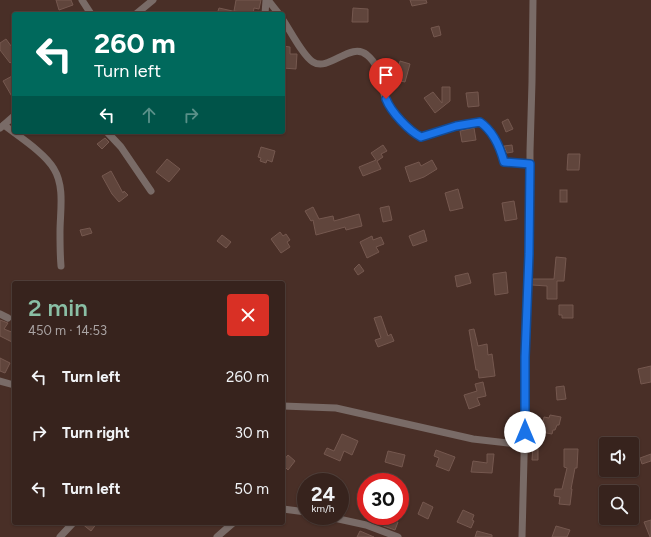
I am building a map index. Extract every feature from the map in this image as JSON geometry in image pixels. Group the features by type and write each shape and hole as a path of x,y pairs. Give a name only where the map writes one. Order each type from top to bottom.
{"street":[{"path":"82,0 90,12"},
{"path":"138,12 153,0"},
{"path":"266,12 267,0"},
{"path":"267,0 277,12"},
{"path":"522,537 533,0"},
{"path":"285,23 307,57 314,63 325,64 354,51 366,54 376,64 389,106 414,133 421,137 456,126 480,122 487,127 500,148 504,162 530,164"},
{"path":"12,118 2,126 12,133"},
{"path":"13,134 46,159 54,168 59,180 60,266"},
{"path":"109,134 121,147 151,191"},
{"path":"0,314 8,318"},
{"path":"0,381 12,384"},
{"path":"285,406 336,408 473,439 525,444"},
{"path":"285,508 297,510"},
{"path":"349,521 366,525 398,537"},
{"path":"60,537 71,525"},
{"path":"217,537 231,525"}],"building":[{"path":"56,0 71,0 73,5 59,10"},
{"path":"236,0 261,0 259,9 254,8 253,12 234,11"},
{"path":"410,0 426,0 427,3 412,6"},
{"path":"219,8 237,12 218,12"},
{"path":"353,8 368,9 368,22 352,22"},
{"path":"439,26 441,35 434,37 431,28"},
{"path":"6,39 12,47 12,62 10,63 0,50 0,43"},
{"path":"285,46 290,47 290,54 297,54 296,69 285,68"},
{"path":"400,61 410,64 405,82 396,80"},
{"path":"12,76 12,97 3,81"},
{"path":"442,87 450,87 450,101 435,113 424,98 433,92 442,103"},
{"path":"478,92 479,106 468,107 466,93"},
{"path":"508,119 513,129 506,132 502,122"},
{"path":"474,128 476,140 462,142 460,131"},
{"path":"105,138 109,142 102,149 97,144"},
{"path":"383,145 387,151 381,154 383,157 377,161 381,169 363,176 359,167 376,160 371,153"},
{"path":"512,145 513,152 507,153 504,146"},
{"path":"261,147 275,151 272,162 267,160 266,163 260,161 261,158 258,157"},
{"path":"568,154 580,154 579,170 567,170"},
{"path":"167,159 180,169 169,182 156,172"},
{"path":"432,160 437,169 424,177 410,182 405,167 419,162 421,166"},
{"path":"111,171 123,193 124,191 128,195 119,202 112,194 102,176"},
{"path":"458,189 463,208 450,211 445,193"},
{"path":"560,190 567,190 567,202 560,202"},
{"path":"514,201 517,219 505,221 502,203"},
{"path":"389,206 392,220 383,222 380,208"},
{"path":"313,207 319,219 333,216 334,221 359,214 362,226 346,230 345,227 316,235 313,220 311,221 305,211"},
{"path":"90,228 92,233 82,236 80,230"},
{"path":"424,230 427,241 413,246 409,236"},
{"path":"280,232 283,236 286,234 290,240 287,242 290,247 281,253 271,239"},
{"path":"222,235 231,242 226,248 217,241"},
{"path":"372,236 373,240 381,237 384,244 376,247 379,252 367,258 360,242"},
{"path":"556,257 566,258 564,281 557,281 557,299 547,299 547,286 532,285 532,279 554,279"},
{"path":"359,264 364,271 358,275 354,269"},
{"path":"506,272 508,293 495,295 493,274"},
{"path":"468,273 471,283 457,287 455,276"},
{"path":"559,305 573,305 573,318 562,318 562,315 559,315"},
{"path":"381,316 388,336 391,334 394,341 378,347 375,340 381,338 374,318"},
{"path":"0,320 8,323 4,329 12,332 12,342 0,336"},
{"path":"474,329 478,346 487,344 488,355 492,354 495,376 479,378 478,370 476,370 469,330"},
{"path":"0,358 10,363 5,373 0,371"},
{"path":"651,366 651,382 641,384 638,369"},
{"path":"483,382 486,396 477,398 480,405 469,409 464,395 477,391 475,384"},
{"path":"564,386 566,399 557,400 556,387"},
{"path":"550,415 561,417 559,425 557,425 555,430 553,430 552,434 541,432 544,417 549,418"},
{"path":"342,434 358,441 352,455 344,451 340,461 324,454 327,448 334,451"},
{"path":"533,446 538,446 538,460 532,460"},
{"path":"564,449 578,449 577,468 575,468 571,489 570,505 559,504 560,497 554,496 555,489 562,489 567,468 564,467"},
{"path":"436,450 455,457 449,471 436,466 439,458 434,456"},
{"path":"388,451 405,455 402,467 385,462"},
{"path":"487,454 494,454 492,473 471,472 473,461 487,463"},
{"path":"651,454 651,461 642,464 640,458"},
{"path":"288,455 295,461 288,470 285,467 285,459"},
{"path":"423,502 433,507 428,519 418,514"},
{"path":"463,510 474,515 472,520 474,521 471,528 457,522"},
{"path":"651,520 651,537 650,537 644,522"},
{"path":"84,525 96,525 91,531"},
{"path":"381,525 397,525 395,530"},
{"path":"556,526 570,530 567,537 552,537"},
{"path":"360,531 374,537 357,537"},
{"path":"477,531 492,535 492,537 475,537"}],"route":[{"path":"386,99 389,106 414,133 421,137 456,126 480,122 487,127 500,148 504,162 530,164 529,254 525,357 525,432"}]}
